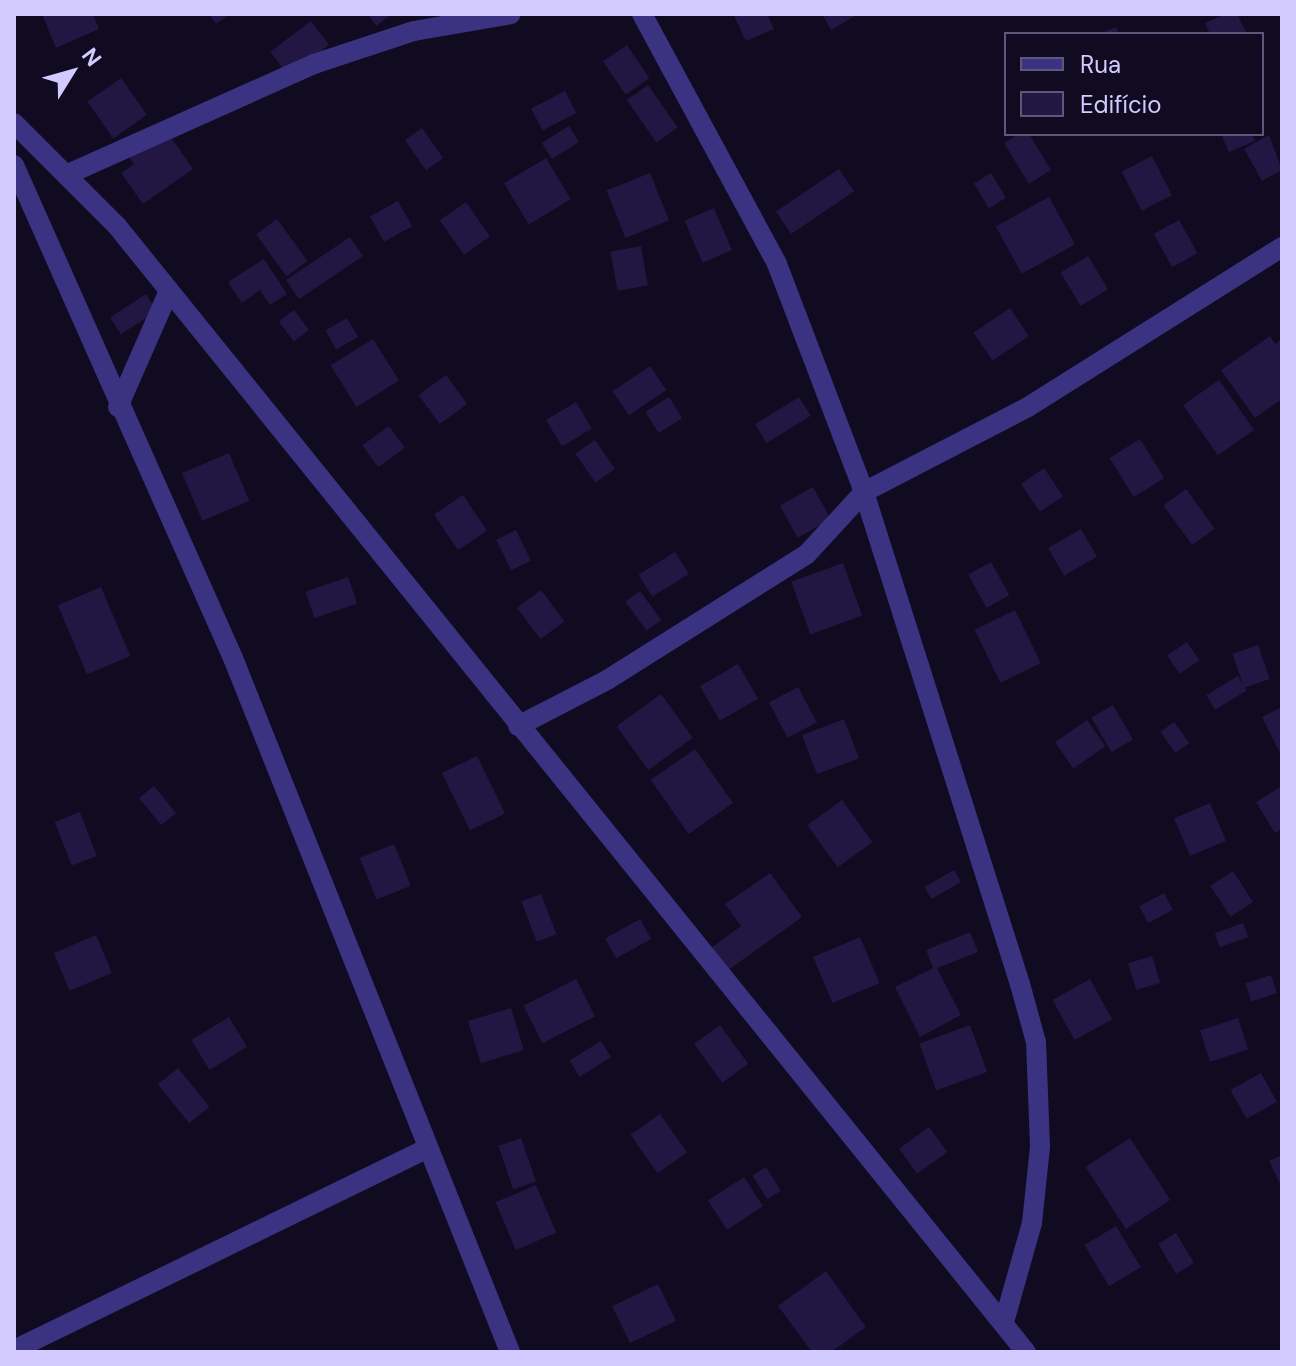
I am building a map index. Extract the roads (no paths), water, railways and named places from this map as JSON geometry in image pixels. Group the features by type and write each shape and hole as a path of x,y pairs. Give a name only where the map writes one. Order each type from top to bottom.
{"street":[{"path":"66,175 314,64 414,31 511,14"},
{"path":"642,14 777,264 864,492 1036,1042 1042,1090 1032,1223 1004,1322"},
{"path":"14,123 117,226 1026,1352"},
{"path":"14,165 118,407 233,658 510,1352"},
{"path":"518,726 607,680 807,554 864,492 1028,407 1282,247"},
{"path":"118,407 169,291"},
{"path":"14,1350 427,1149"}]}
